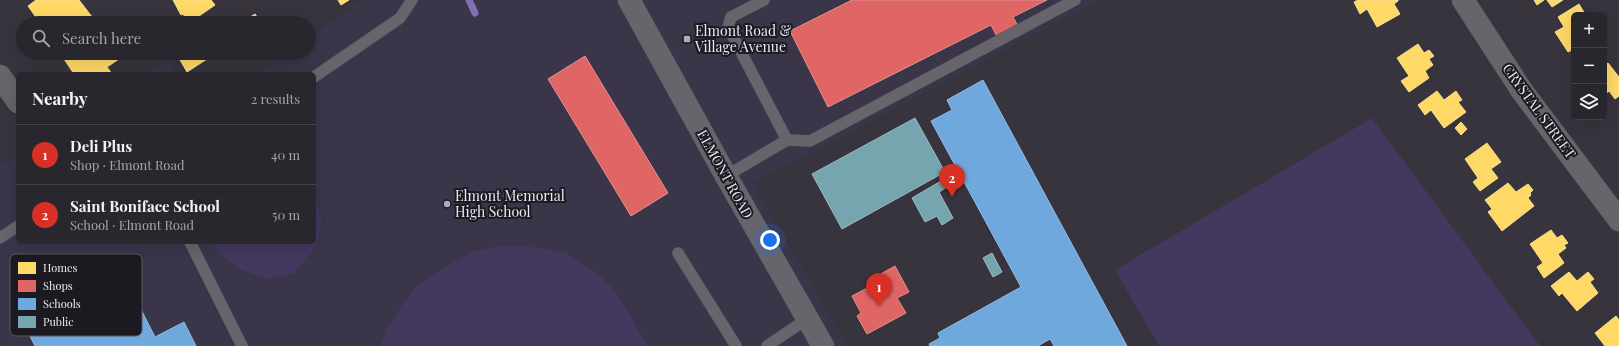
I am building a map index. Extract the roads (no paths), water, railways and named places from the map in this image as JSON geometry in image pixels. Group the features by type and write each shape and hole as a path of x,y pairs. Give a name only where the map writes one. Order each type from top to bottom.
{"main road":[{"name":"ELMONT ROAD","path":"630,0 726,176 823,346"},
{"name":"CRYSTAL STREET","path":"1462,0 1522,91 1619,220"},
{"path":"0,76 16,99"}],"lane":[{"path":"316,76 400,18 412,0"},
{"path":"764,0 731,17 728,27 787,140"},
{"path":"726,176 787,140 810,140 1075,0"},
{"path":"0,238 16,227"},
{"path":"191,244 242,346"},
{"path":"678,253 736,346"},
{"path":"767,346 807,319"}],"waterway":[{"path":"469,0 475,13"}],"place":[{"name":"Elmont Road & Village Avenue","path":"687,39"},
{"name":"Saint Boniface School","path":"952,197"},
{"name":"Elmont Memorial High School","path":"447,204"},
{"name":"Deli Plus","path":"879,306"}]}
